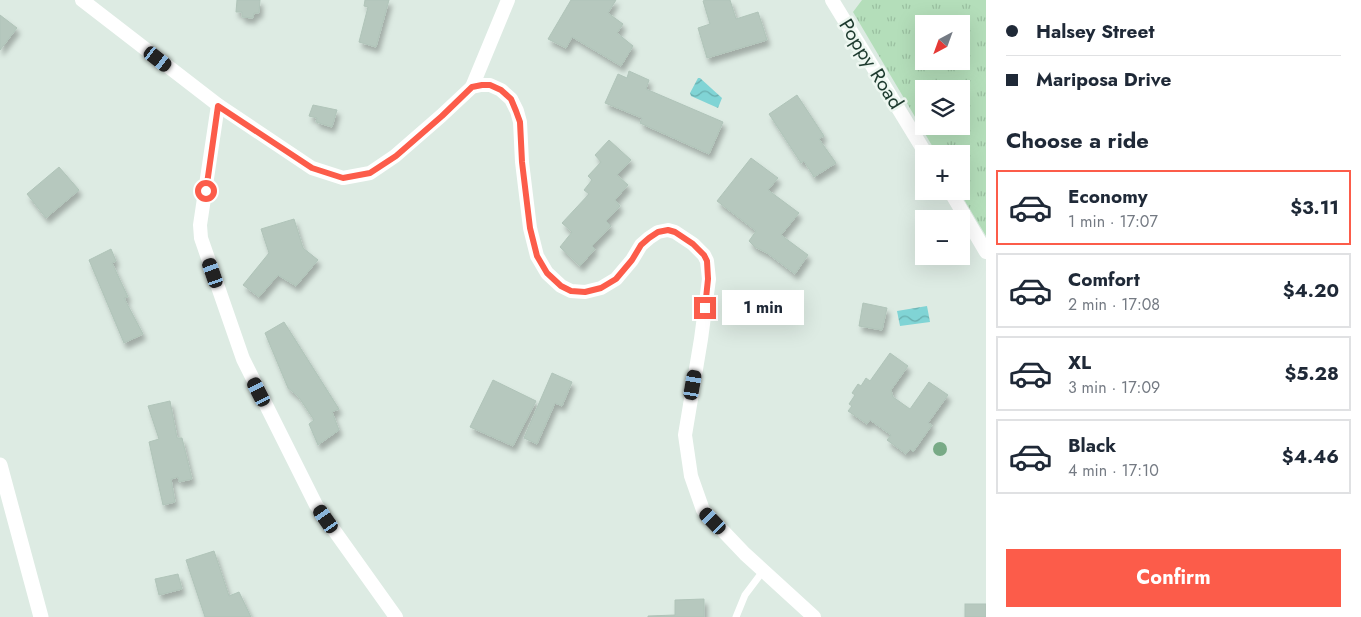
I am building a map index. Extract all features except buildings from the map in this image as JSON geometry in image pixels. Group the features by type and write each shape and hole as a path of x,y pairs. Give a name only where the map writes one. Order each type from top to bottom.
{"street":[{"path":"82,0 218,106 312,168 343,178 370,173 396,156 472,87 508,0"},
{"name":"Poppy Road","path":"832,0 921,145"},
{"path":"472,87 490,85 501,90 511,99 520,122 522,162 532,242 537,256 547,273 561,286 571,291 585,292 601,288 616,279 632,260 641,245 658,232 668,230 675,232 693,244 704,255 707,261 708,279 686,435 690,476 703,510 745,554 814,617"},
{"path":"218,106 200,225 201,238 243,359 316,505 396,617"},
{"path":"955,200 986,252"},
{"path":"0,465 41,617"}],"lane":[{"path":"736,617 745,596 763,571"}],"green space":[{"path":"862,0 986,0 986,236 964,200 970,200 970,145 932,145 926,135 970,135 970,80 915,80 915,117 853,12"}],"water":[{"path":"698,78 722,98 718,108 691,96 690,93"},
{"path":"927,306 930,322 900,326 897,311"}],"route":[{"path":"206,191 218,106 312,168 343,178 370,173 396,156 472,87 490,85 501,90 511,99 520,122 522,162 532,242 537,256 547,273 561,286 571,291 585,292 601,288 616,279 632,260 641,245 649,238 658,232 668,230 684,237 693,244 707,261 708,279 705,308"}]}
